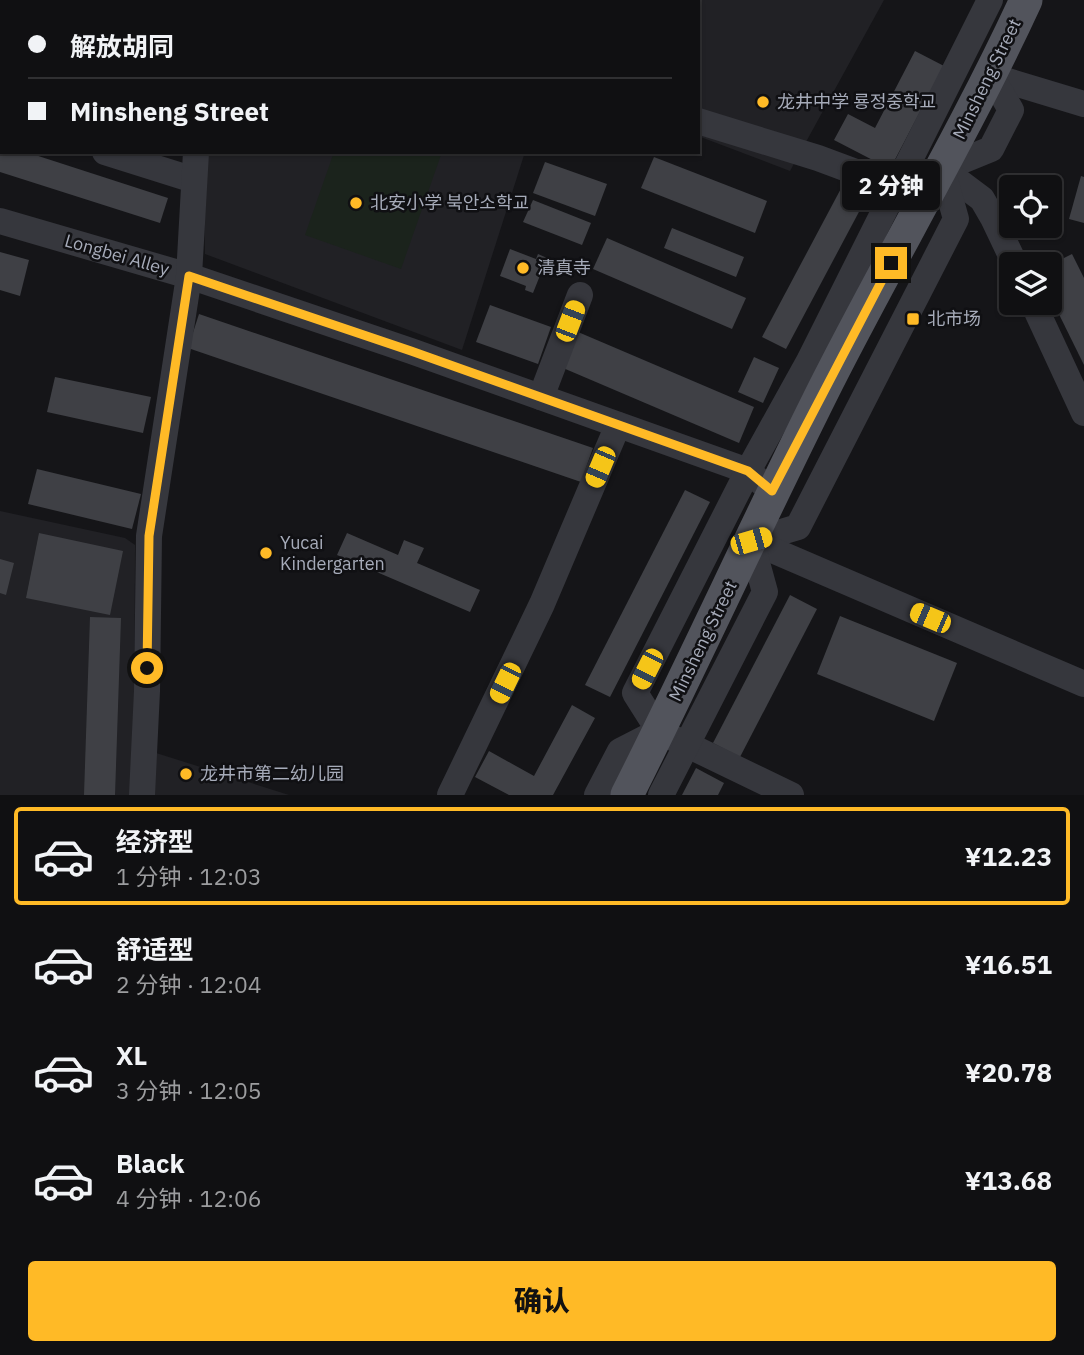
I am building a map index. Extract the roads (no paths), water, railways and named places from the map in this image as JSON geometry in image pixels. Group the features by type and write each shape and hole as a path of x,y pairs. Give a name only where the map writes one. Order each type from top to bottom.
{"main road":[{"name":"Minsheng Street","path":"626,795 673,738 751,541 760,481 921,185 991,76 1026,0"}],"street":[{"path":"921,185 990,0"},
{"path":"991,76 1084,104"},
{"path":"700,122 818,158 982,199 1009,252"},
{"path":"111,154 194,180"},
{"path":"142,795 147,704 149,536 189,276 196,154"},
{"path":"751,541 798,527 956,219 921,185"},
{"name":"Longbei Alley","path":"0,221 189,276 541,397 760,481"},
{"path":"541,397 580,295"},
{"path":"1039,315 1084,413"},
{"path":"450,795 542,604 618,425"},
{"path":"760,481 635,693 673,738 791,795"},
{"path":"751,541 1084,684"},
{"path":"597,795 620,751 673,738"},
{"path":"661,795 673,738"}],"place":[{"name":"龙井中学 룡정중학교","path":"763,102"},
{"name":"北安小学 북안소학교","path":"356,203"},
{"name":"清真寺","path":"523,268"},
{"name":"北市场","path":"913,319"},
{"name":"Yucai Kindergarten","path":"266,553"},
{"name":"龙井市第二幼儿园","path":"186,774"}]}
